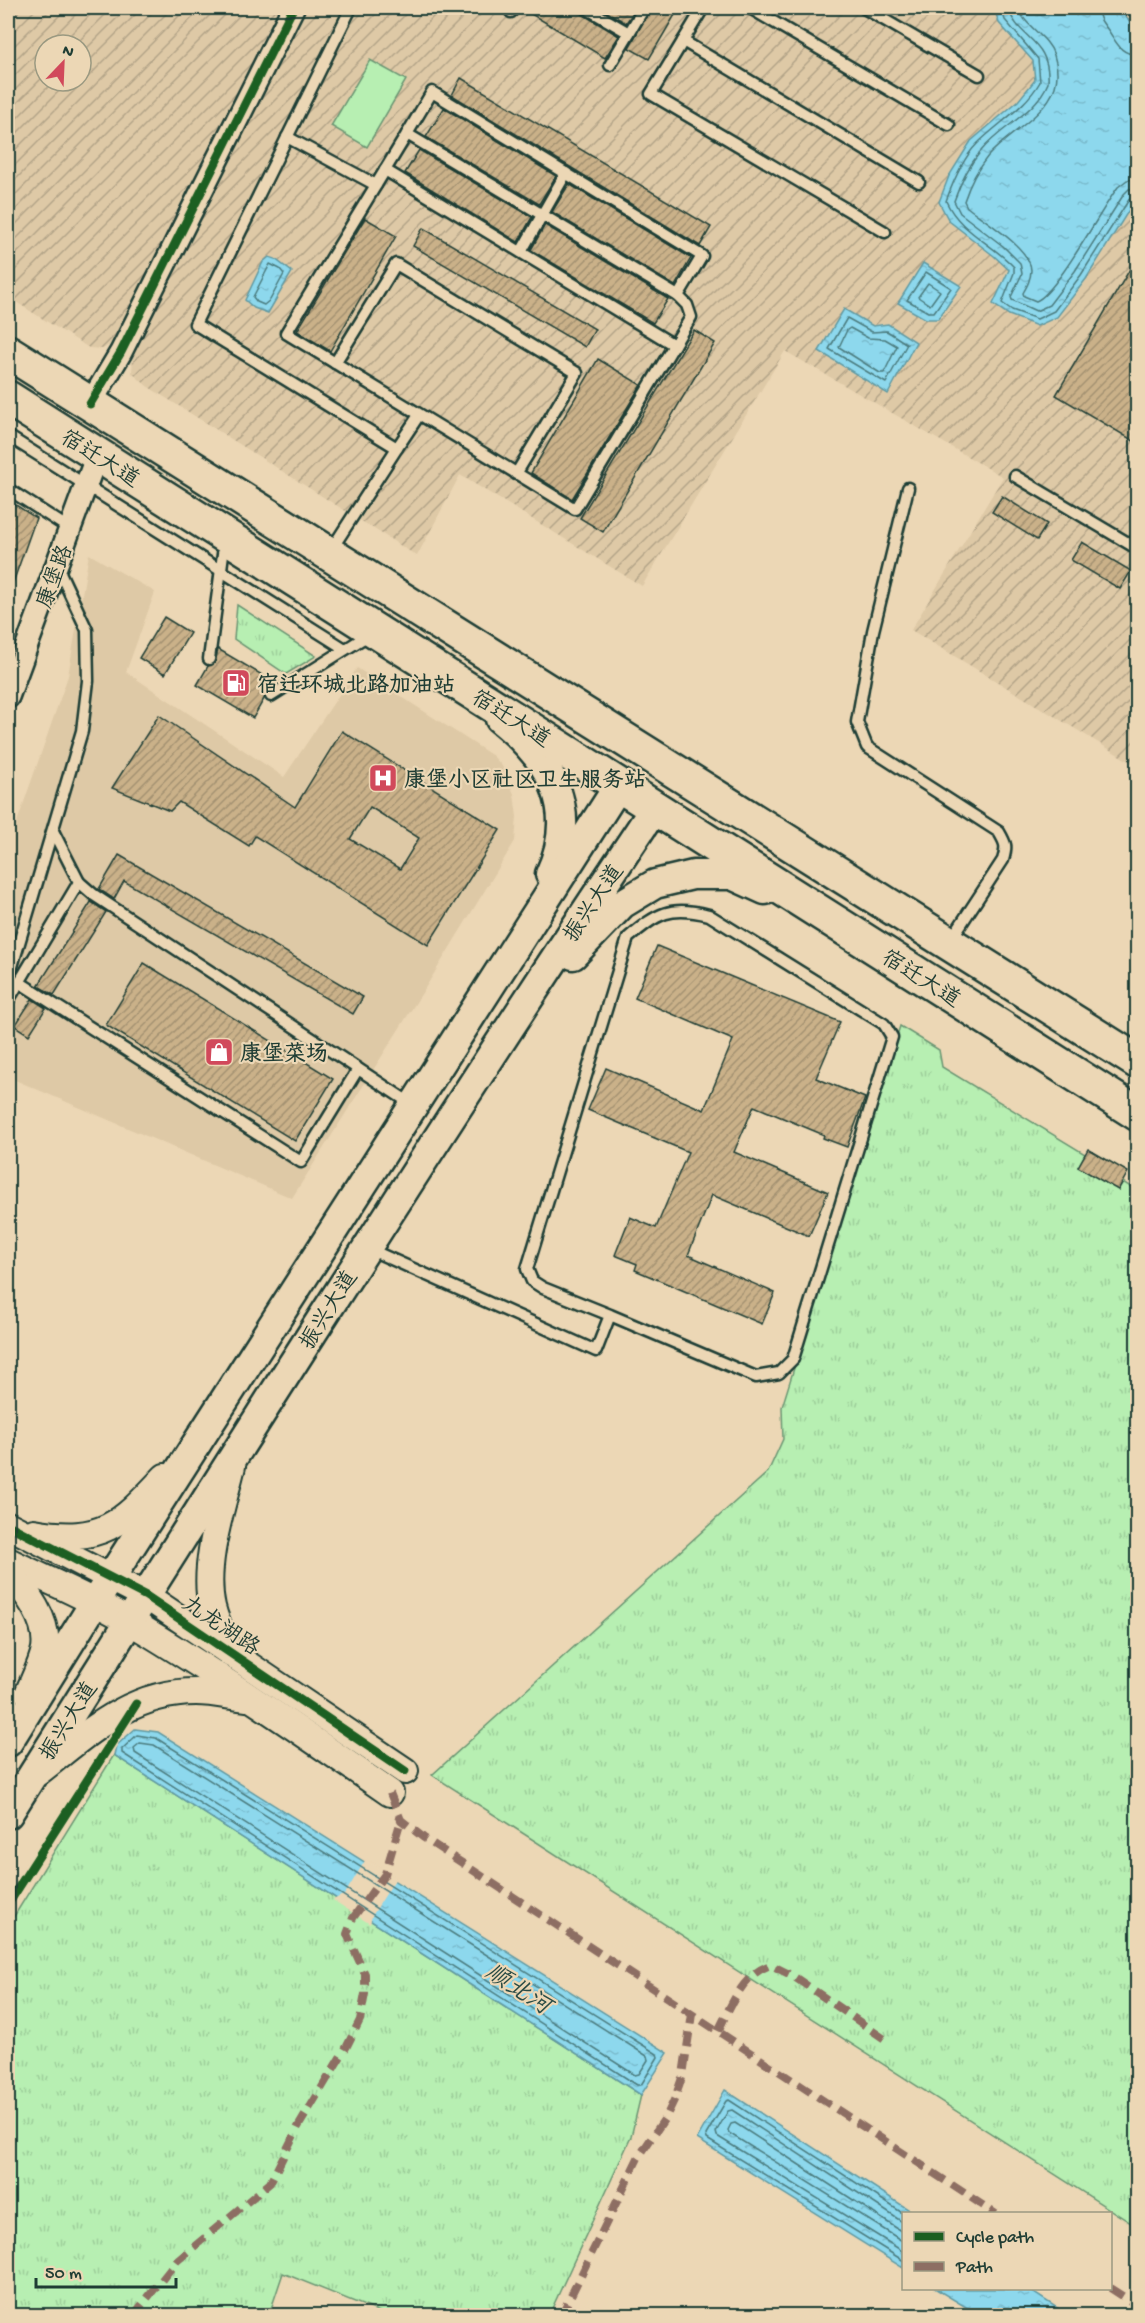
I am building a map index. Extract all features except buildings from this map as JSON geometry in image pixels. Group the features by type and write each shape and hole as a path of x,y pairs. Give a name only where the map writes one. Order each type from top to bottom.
{"main road":[{"name":"宿迁大道","path":"8,352 1137,1062"},
{"name":"宿迁大道","path":"8,398 1137,1113"},
{"path":"437,670 507,726 543,762 556,785 563,808 561,848 552,872 490,985"},
{"name":"振兴大道","path":"10,1739 110,1578 619,785"},
{"name":"振兴大道","path":"8,1814 366,1248 518,1013 654,809"},
{"path":"518,1013 622,904 655,884 693,875 732,875 832,920"}],"street":[{"path":"90,404 121,352 293,8"},
{"name":"康堡路","path":"8,697 98,455"},
{"path":"12,1527 59,1536 86,1535 111,1527 131,1514 196,1444"},
{"path":"232,1654 218,1625 212,1605 210,1575 215,1536 235,1455"},
{"name":"九龙湖路","path":"12,1527 146,1596 405,1771"},
{"name":"九龙湖路","path":"8,1561 130,1621 254,1699 390,1792"},
{"path":"8,1574 34,1608 42,1623 45,1647 10,1739"},
{"path":"30,1779 107,1718 136,1704 169,1695 196,1692 254,1699"}],"lane":[{"path":"351,8 195,324 397,448"},
{"path":"586,8 629,33"},
{"path":"610,65 644,8"},
{"path":"703,8 651,94 885,232"},
{"path":"750,8 949,125"},
{"path":"864,8 979,75"},
{"path":"683,41 919,182"},
{"path":"406,134 678,296 687,305 691,317 575,509 286,333 406,134 432,92 702,256 678,296"},
{"path":"287,137 376,184"},
{"path":"385,170 674,345"},
{"path":"521,252 567,173"},
{"path":"335,363 396,264 577,373 516,474"},
{"path":"328,554 419,415"},
{"path":"8,436 345,650"},
{"path":"1015,476 1137,549"},
{"path":"908,488 873,631 857,722 867,747 999,831 1007,847 1003,860 948,944"},
{"path":"8,489 70,529"},
{"path":"209,659 225,536"},
{"path":"8,1001 82,731 88,681 87,630 56,566"},
{"path":"271,696 375,631"},
{"path":"53,831 79,882 94,896 413,1105"},
{"path":"13,981 79,882"},
{"path":"688,909 709,915 884,1024 892,1036 793,1359 779,1373 756,1377 610,1315 543,1288 532,1281 527,1269 628,938 659,915 688,909"},
{"path":"13,981 301,1162 358,1069"},
{"path":"366,1248 596,1352 610,1315"}],"shaded area":[{"path":"8,8 280,8 112,343 103,349 89,348 8,297"},
{"path":"305,8 1137,8 1137,766 911,630 1003,477 785,351 642,586 460,475 417,556 147,386 132,373 133,353"},
{"path":"89,554 155,592 126,672 284,777 357,668 493,756 502,766 514,794 517,817 515,841 292,1198 8,1077 8,848 68,676"}],"green space":[{"path":"370,60 406,80 367,147 331,126"},
{"path":"237,605 316,656 286,674 234,639"},
{"path":"900,1026 939,1050 942,1067 1085,1154 1078,1167 1118,1190 1123,1182 1137,1191 1137,2227 432,1775 768,1472 783,1439 782,1407"},
{"path":"114,1755 641,2095 631,2137 549,2315 387,2315 283,2273 269,2315 8,2315 8,1926"}],"water":[{"path":"994,8 1118,8 1128,19 1137,37 1137,197 1086,279 1057,317 1037,326 1009,315 993,304 1009,270 949,221 939,202 949,176 971,141 1018,101 1035,80 1033,61 999,23"},
{"path":"269,257 292,272 268,313 254,308 245,300 263,262"},
{"path":"923,263 961,286 938,319 926,319 898,303"},
{"path":"844,309 873,326 888,324 916,342 888,394 819,351"},
{"name":"顺北河","path":"135,1729 158,1732 668,2053 641,2095 114,1755 116,1746"},
{"path":"725,2090 912,2212 902,2212 902,2267 697,2139"},
{"path":"938,2290 1030,2290 1068,2315 979,2315"}],"pier":[{"path":"366,1859 396,1878 372,1916 370,1924 333,1900 345,1894"}],"marked path":[{"path":"390,1793 401,1820 424,1838 993,2212"},
{"path":"133,2316 177,2261 270,2183 298,2127 347,2046 360,2020 365,1994 365,1974 347,1934 353,1918 385,1874 401,1820"},
{"path":"718,2031 745,1983 761,1969 771,1965 793,1976 886,2040"},
{"path":"561,2316 638,2158 667,2115 675,2098 683,2075 692,2014"},
{"path":"1112,2289 1138,2306"}],"cycle path":[{"path":"90,404 121,352 293,8"},
{"path":"8,1525 146,1596 405,1771"},
{"path":"8,1904 136,1704"}],"place":[{"name":"宿迁环城北路加油站","path":"236,683"},
{"name":"康堡小区社区卫生服务站","path":"383,778"},
{"name":"康堡菜场","path":"219,1052"}]}
